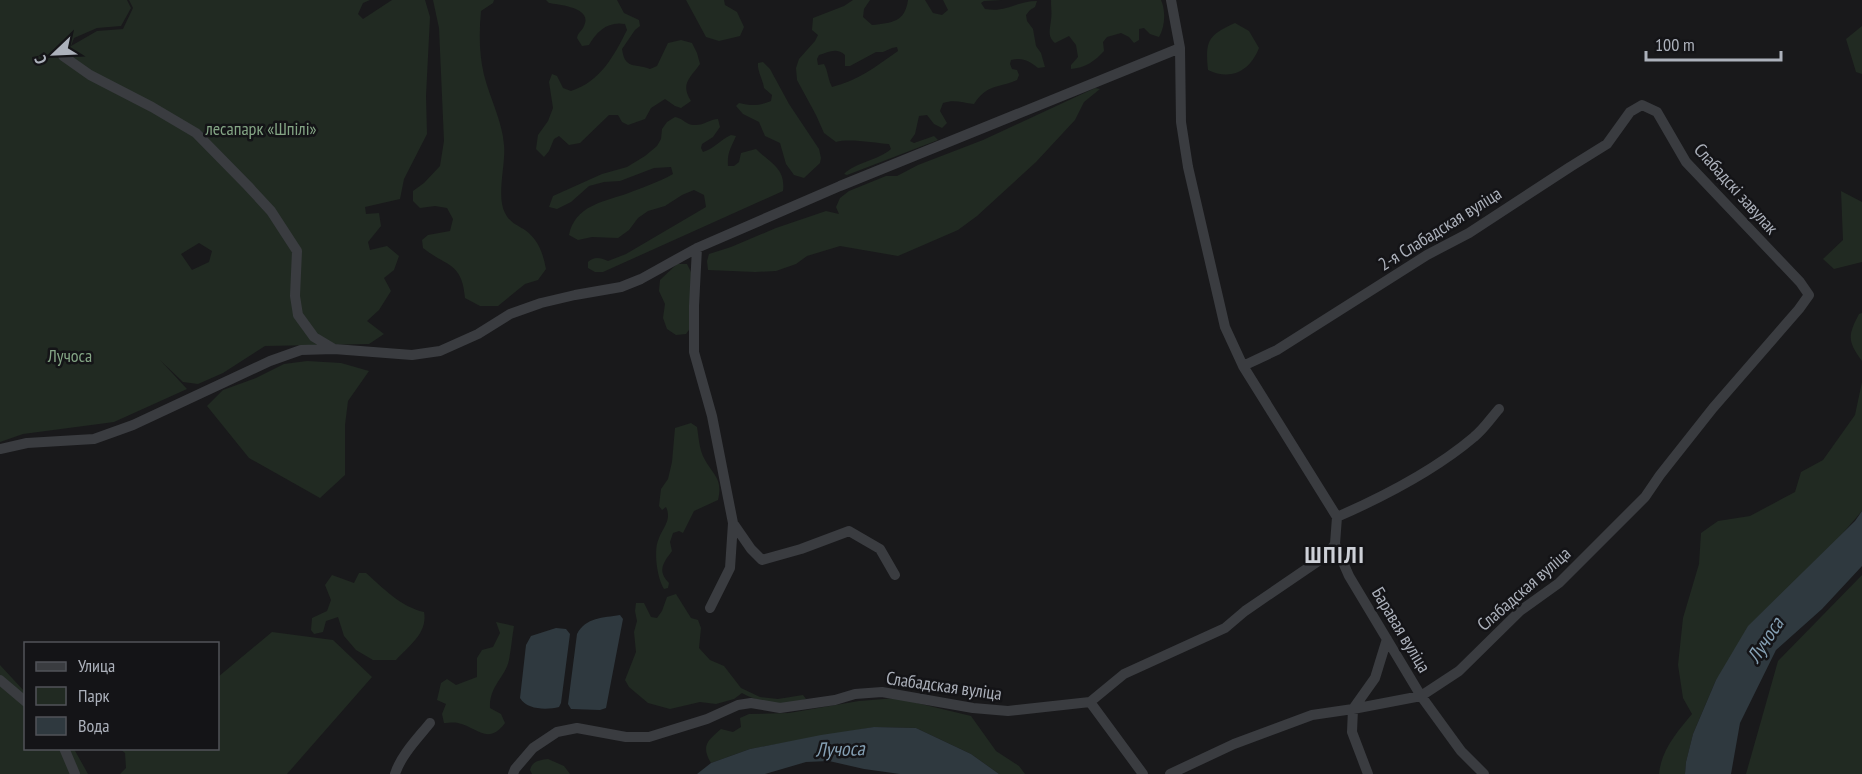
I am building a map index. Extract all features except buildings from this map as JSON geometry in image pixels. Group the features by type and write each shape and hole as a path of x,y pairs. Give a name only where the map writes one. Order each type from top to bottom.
{"street":[{"path":"1171,0 1180,48 1181,122 1188,167 1225,327 1244,366 1337,517 1369,503 1442,462 1476,436 1499,409"},
{"path":"0,449 27,443 94,439 133,425 270,361 301,350 334,349 412,355 440,351 478,334 510,314 541,303 621,287 641,279 697,248 840,186 1180,48"},
{"path":"63,56 90,75 196,133 248,186 271,211 297,251 295,296 298,315 314,337 334,349"},
{"name":"2-я Слабадская вуліца","path":"1244,366 1277,350 1427,255 1469,233 1608,144 1630,112 1642,105"},
{"name":"Слабадскі завулак","path":"1642,105 1657,112 1686,162 1800,282 1809,295"},
{"path":"697,248 694,352 712,416 733,523 730,568 710,608"},
{"name":"Слабадская вуліца","path":"1170,774 1234,744 1312,715 1421,696 1459,671 1520,611 1559,583 1645,497 1713,408 1809,295"},
{"name":"Баравая вуліца","path":"1337,517 1335,544 1349,576 1421,696 1461,751 1484,774"},
{"path":"733,523 751,549 762,560 801,549 849,531 880,549 895,575"},
{"path":"1143,774 1090,702 1124,674 1225,628 1245,610 1327,555 1335,544"},
{"path":"1368,774 1352,732 1353,709 1375,678 1387,639"},
{"path":"0,680 24,700"},
{"name":"Слабадская вуліца","path":"513,774 533,748 557,732 577,728 626,737 649,737 707,719 738,705 751,703 780,708 835,700 855,694 882,692 973,708 1008,711 1090,702"},
{"path":"395,774 411,747 430,723"},
{"path":"65,750 75,774"}],"green space":[{"name":"лесапарк «Шпілі»","path":"0,0 127,0 131,8 121,26 97,28 74,38 71,46 97,31 123,29 133,8 129,0 370,0 363,3 358,14 363,19 392,0 425,0 430,17 426,96 427,134 404,179 400,199 365,207 366,214 379,213 381,226 368,242 370,250 387,246 399,256 394,270 384,278 391,291 379,310 367,321 384,334 369,344 265,346 223,373 198,384 183,382 160,360 187,389 114,422 23,434 0,442","holes":["199,243 212,251 209,262 192,270 181,254"]},
{"path":"433,0 494,0 481,11 480,43 484,75 503,136 502,206 509,219 530,234 537,243 546,269 538,280 525,284 498,306 480,306 465,298 461,278 457,271 423,248 422,240 428,235 450,231 453,219 447,208 435,206 420,208 413,201 413,191 440,166 444,141 439,28"},
{"path":"546,0 617,0 624,13 639,20 640,26 622,49 623,56 632,65 650,69 657,66 668,43 681,40 692,43 700,64 686,86 691,101 681,108 665,99 651,108 645,119 628,125 622,122 618,115 609,115 580,143 569,145 559,136 554,139 544,157 536,149 538,135 548,121 553,108 549,82 552,74 557,76 563,88 571,91 581,87 605,67 627,30 625,24 613,24 599,31 589,45 582,46 577,38 584,26 584,15 574,8 549,3"},
{"path":"686,0 724,0 725,5 737,12 744,27 740,36 719,41 706,37"},
{"path":"853,0 870,0 864,9 863,17 872,25 901,17 908,0 925,0 933,13 942,15 948,10 943,0 1002,0 981,3 985,9 992,10 1037,1 1035,7 1026,15 1045,67 1038,68 1022,59 1011,60 1012,69 1017,70 1019,75 1017,80 988,90 974,104 955,101 943,103 940,111 947,123 942,128 934,124 927,115 919,116 915,134 910,141 914,143 934,136 938,140 847,175 844,174 849,170 891,149 889,144 836,142 824,133 797,80 796,68 799,59 818,35 812,30 813,18","holes":["897,47 898,51 866,72 832,87 824,64 818,65 819,55 829,52 842,53 845,55 845,66 850,66 876,52"]},
{"path":"1051,0 1161,0 1164,14 1163,29 1159,37 1150,34 1144,28 1139,29 1139,40 1134,43 1121,33 1107,37 1103,42 1104,51 1097,58 1085,66 1071,69 1071,65 1078,57 1076,45 1069,36 1055,43 1051,38"},
{"path":"1235,23 1249,31 1259,48 1255,56 1239,72 1224,74 1208,70 1207,52 1210,40 1219,31"},
{"path":"1862,26 1862,74 1856,72 1846,39"},
{"path":"763,62 770,69 789,104 819,149 820,163 804,178 794,175 786,164 780,143 765,136 759,122 743,114 736,106 739,103 755,105 771,101 772,95 764,88 758,69 758,63"},
{"path":"1095,88 1100,89 1084,102 1075,120 1036,162 977,216 958,230 898,256 840,246 807,256 796,264 776,271 708,270 709,254 826,211 839,214 836,207 840,198 849,191 886,176 897,176 918,165 983,140"},
{"path":"675,117 694,125 718,119 720,127 713,137 702,144 703,152 731,135 736,136 729,154 728,166 734,166 739,162 741,153 756,149 779,171 783,191 603,272 595,272 588,268 588,262 598,258 608,261 626,254 706,207 704,195 694,190 665,206 648,211 618,238 592,237 578,240 569,235 572,225 583,211 668,177 673,174 671,167 654,168 620,181 589,186 571,202 557,209 549,207 553,196 602,174 627,167 645,156 657,146 661,139 662,129"},
{"path":"1841,191 1862,202 1862,262 1834,269 1823,259 1843,240"},
{"path":"677,264 687,264 691,272 691,327 686,334 676,335 667,329 663,318 665,304 659,291 660,280"},
{"path":"1862,313 1862,361 1852,343 1851,333 1855,321"},
{"path":"307,361 341,363 369,371 348,401 345,425 345,475 320,498 249,458 207,406 223,390 256,378 284,364"},
{"path":"1862,382 1862,511 1716,680 1693,734 1685,774 1659,774 1667,749 1692,714 1683,698 1678,665 1683,618 1699,564 1701,533 1718,521 1750,516 1795,492 1801,472 1823,460 1855,415"},
{"path":"691,423 697,427 705,460 717,478 718,500 694,511 683,533 679,531 673,533 670,542 672,551 662,571 669,583 668,588 664,589 659,578 656,557 657,543 668,516 666,507 662,510 659,506 661,489 668,479 672,462 675,428"},
{"path":"359,573 366,573 400,601 424,612 420,633 396,660 373,660 356,650 344,636 338,617 326,621 323,632 314,634 311,630 312,618 327,611 331,600 325,585 332,575 354,583"},
{"path":"1862,575 1862,774 1746,774 1778,661"},
{"path":"676,594 691,618 698,620 701,628 699,648 710,660 724,666 741,688 760,697 778,699 803,695 806,699 782,704 757,700 742,693 734,699 716,704 700,702 670,709 648,703 629,687 625,680 636,652 634,632 637,621 636,603 644,603 651,617 657,618 667,597"},
{"path":"496,622 514,626 509,660 490,700 490,708 501,714 505,723 499,730 488,734 458,723 444,723 442,714 446,704 437,700 441,683 447,679 456,685 477,677 477,658 482,650 493,647 500,633"},
{"path":"272,632 333,640 372,677 287,774 120,774 126,768 125,753 121,750 219,750 219,676"},
{"path":"0,665 24,691 24,750 75,750 88,774 0,774"},
{"path":"896,698 971,716 996,751 1019,766 1025,774 999,774 971,754 916,728 874,727 750,749 711,763 706,752 707,744 716,733 721,729 733,732 741,727 740,718 749,714 789,713 859,701"},
{"path":"548,759 564,766 570,774 532,774 530,770 534,763"}],"water":[{"name":"Лучоса","path":"1862,511 1862,566 1822,609 1776,650 1740,723 1731,774 1685,774 1693,734 1716,680 1748,626 1855,521"},
{"path":"620,615 623,619 606,708 600,710 571,709 568,704 577,634 590,621"},
{"path":"556,628 566,629 570,634 561,703 559,707 554,708 532,707 520,698 526,645 531,636"},
{"name":"Лучоса","path":"874,727 916,728 971,754 999,774 900,774 829,761 806,762 765,774 697,774 711,763 750,749"}],"district":[{"name":"ШПІЛІ","path":"1335,555"}]}
